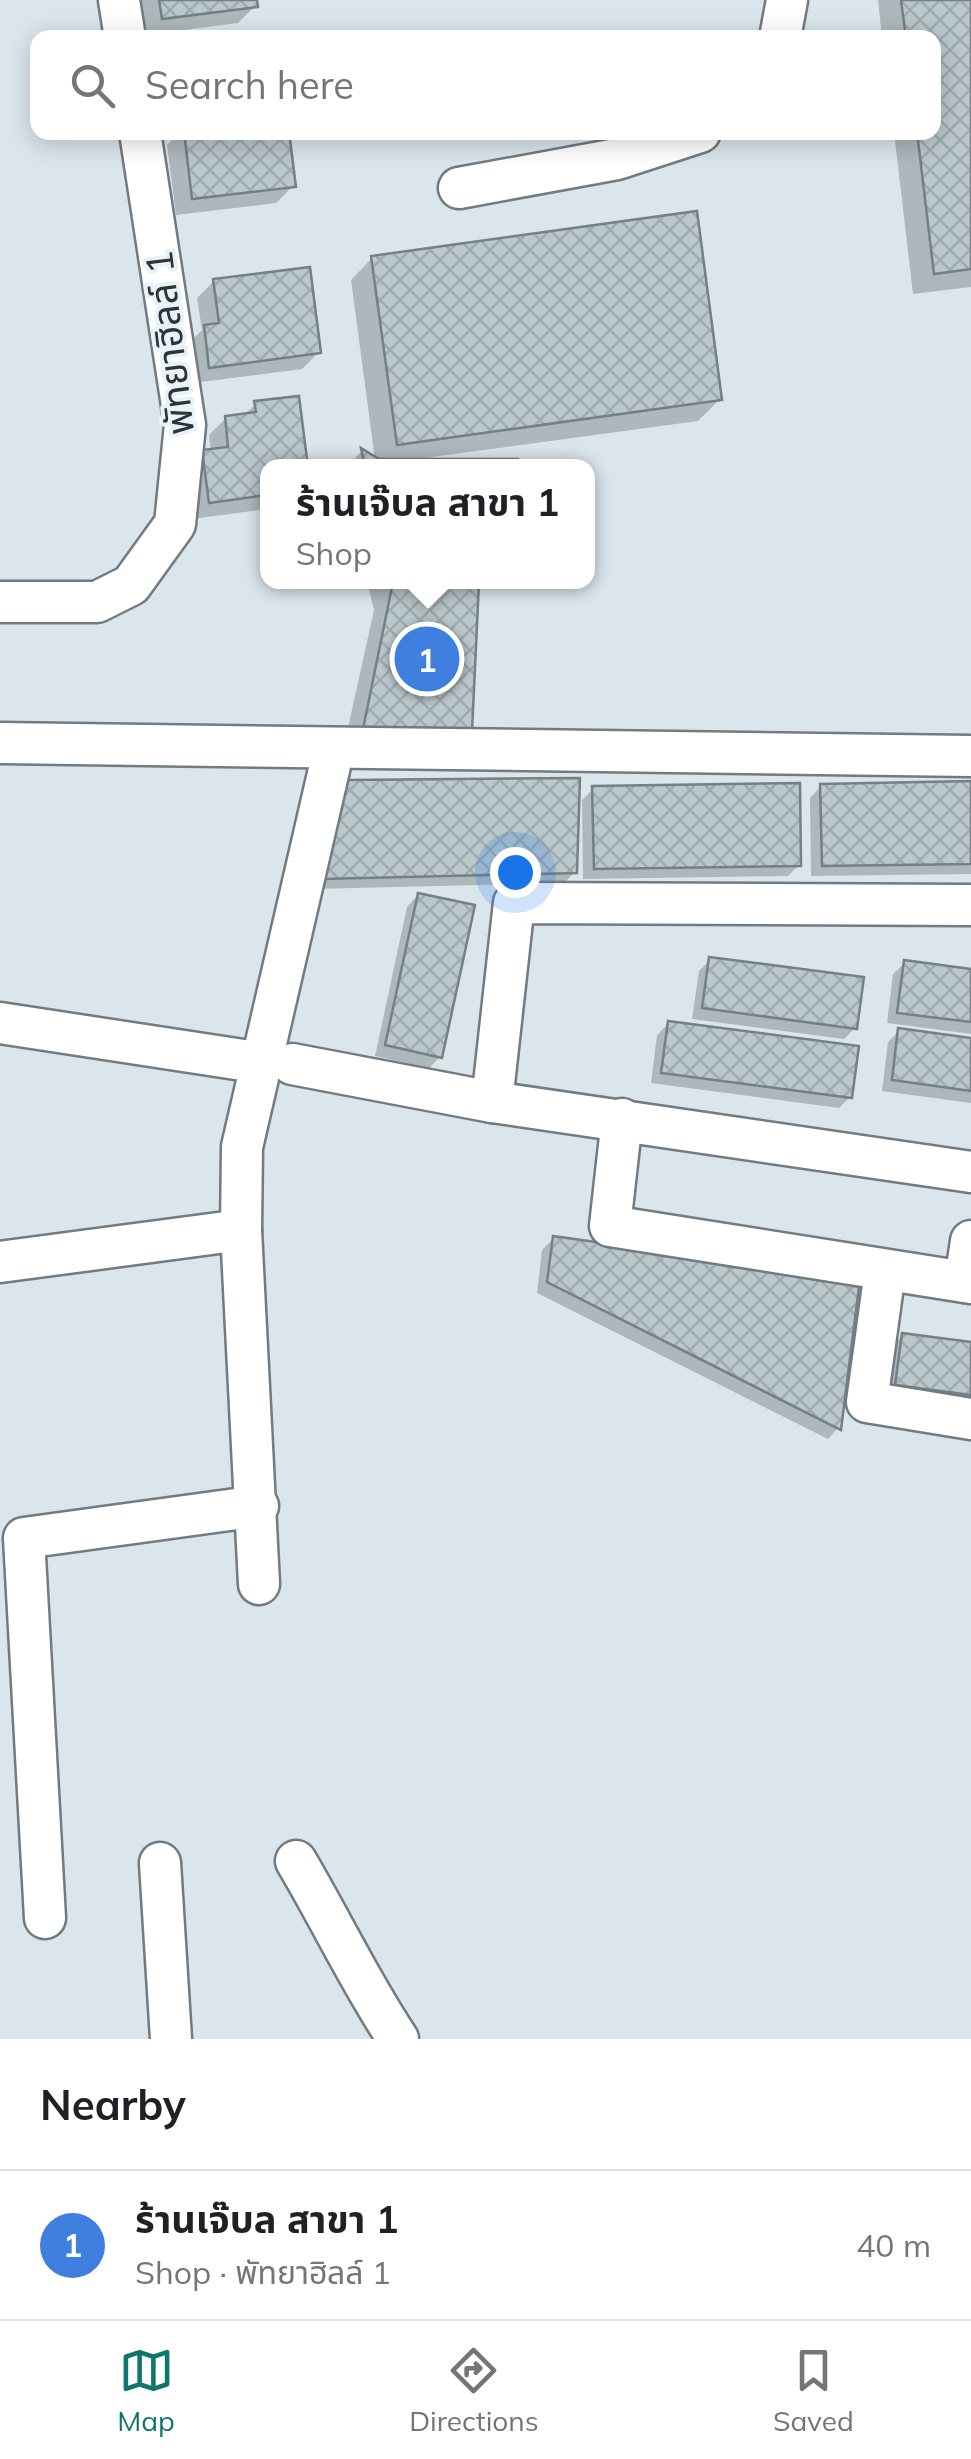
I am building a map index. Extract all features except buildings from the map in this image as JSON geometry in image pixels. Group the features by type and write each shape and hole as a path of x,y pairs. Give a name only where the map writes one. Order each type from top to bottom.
{"street":[{"path":"119,0 124,30"},
{"path":"781,30 787,0"},
{"name":"พัทยาฮิลล์ 1","path":"0,602 97,602 131,585 175,524 185,425 141,140"},
{"path":"458,188 617,159 675,140"},
{"path":"0,743 971,756"},
{"path":"259,1584 241,1230 242,1147 277,1064 334,748"},
{"path":"492,1102 514,903 971,904"},
{"path":"0,1023 277,1064 492,1102 971,1172"},
{"path":"622,1119 610,1226 968,1283 971,1241"},
{"path":"0,1262 241,1230"},
{"path":"885,1271 867,1402 971,1419"},
{"path":"46,1918 24,1538 258,1506"},
{"path":"296,1861 398,2039"},
{"path":"160,1863 171,2039"}],"place":[{"name":"ร้านเจ๊บล สาขา 1","path":"427,659"}]}
